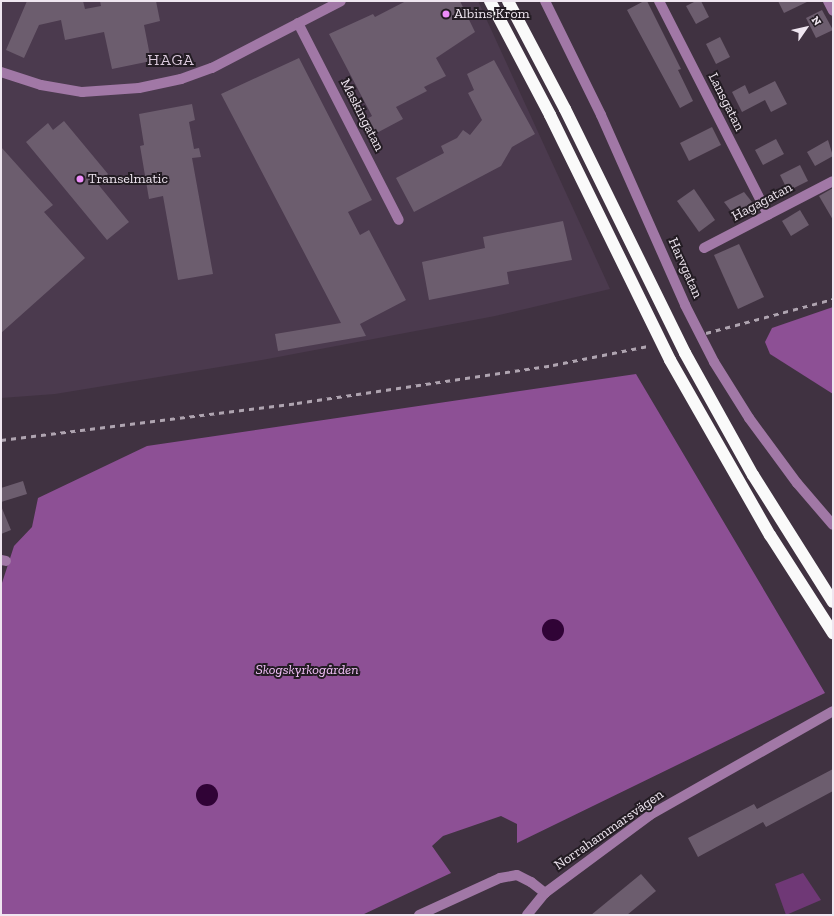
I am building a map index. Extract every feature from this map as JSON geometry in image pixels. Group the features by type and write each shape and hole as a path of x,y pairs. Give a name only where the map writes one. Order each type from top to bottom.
{"highway":[{"path":"490,1 550,115 678,373 766,529 833,634"},
{"path":"508,1 711,400 753,475 833,602"}],"street":[{"path":"1,72 41,85 82,92 139,88 181,79 212,68 341,1"},
{"name":"Harvgatan","path":"545,1 601,114 685,305 714,362 749,418 797,483 833,525"},
{"name":"Lansgatan","path":"659,1 768,215"},
{"path":"828,1 833,11"},
{"name":"Maskingatan","path":"298,23 399,220"},
{"name":"Hagagatan","path":"704,248 833,181"},
{"name":"Norrahammarsvägen","path":"527,915 545,893 650,815 833,711"},
{"path":"419,915 500,878 517,875 531,882 545,893"}],"shaded area":[{"path":"1,1 478,1 610,289 495,316 262,360 55,394 1,398"},
{"path":"553,619 561,622 564,630 561,638 553,641 545,638 542,630 545,622"},
{"path":"207,784 215,787 218,795 215,803 207,806 199,803 196,795 199,787"},
{"path":"803,873 821,900 786,915 775,884"}],"green space":[{"path":"833,307 833,394 770,354 765,342 772,328"},
{"name":"Skogskyrkogården","path":"636,374 825,693 517,843 517,824 501,816 443,836 432,846 451,873 362,915 1,915 1,586 14,546 32,527 38,498 147,446"}],"building":[{"path":"27,1 83,1 85,9 101,6 100,1 156,1 160,21 144,25 151,61 112,69 104,32 65,40 61,20 39,25 24,58 6,50"},
{"path":"406,1 460,1 475,32 436,58 446,76 424,87 427,91 396,107 403,119 371,136 363,121 372,116 329,34 373,14 375,17"},
{"path":"644,1 647,1 681,69 678,70 693,101 680,108 627,10"},
{"path":"696,1 701,1 709,17 696,24 686,6"},
{"path":"778,1 809,1 784,13"},
{"path":"822,10 833,30 816,38 806,18"},
{"path":"720,37 730,57 716,64 706,44"},
{"path":"299,58 372,200 348,212 360,235 369,230 406,300 360,324 366,336 278,351 275,334 341,323 221,94"},
{"path":"494,60 535,134 512,147 501,166 414,212 396,178 444,153 441,146 457,138 463,130 470,135 482,120 468,93 474,90 467,74"},
{"path":"775,81 787,104 771,112 765,100 742,112 732,92 745,85 749,94"},
{"path":"192,104 195,120 189,122 194,149 199,148 201,157 192,158 213,274 178,280 163,196 149,199 140,146 144,145 139,114"},
{"name":"Transelmatic","path":"64,121 108,174 97,183 129,222 107,240 26,142 48,123 53,130"},
{"path":"712,127 721,145 689,161 680,143"},
{"path":"776,139 784,154 763,165 755,150"},
{"path":"828,140 833,156 815,166 807,152"},
{"path":"1,147 53,205 44,212 85,258 1,333"},
{"path":"800,165 808,181 788,191 780,175"},
{"path":"833,188 833,220 819,196"},
{"path":"694,189 715,220 699,232 677,201"},
{"path":"744,192 752,202 734,215 724,202"},
{"path":"800,210 809,225 791,236 782,221"},
{"path":"563,221 572,260 507,272 509,284 429,300 422,262 485,248 483,237"},
{"path":"739,244 764,297 738,309 714,255"},
{"path":"23,481 27,494 1,502 1,488"},
{"path":"1,506 11,530 1,534"},
{"path":"833,769 833,791 766,827 763,822 698,857 688,838 754,804 757,809"},
{"path":"641,874 656,891 627,915 591,915"}],"railway":[{"path":"706,333 833,299"},
{"path":"1,440 297,403 553,365 648,346"}],"place":[{"name":"Albins Krom","path":"446,14"},
{"name":"Transelmatic","path":"80,179"}],"district":[{"name":"HAGA","path":"171,60"}]}
